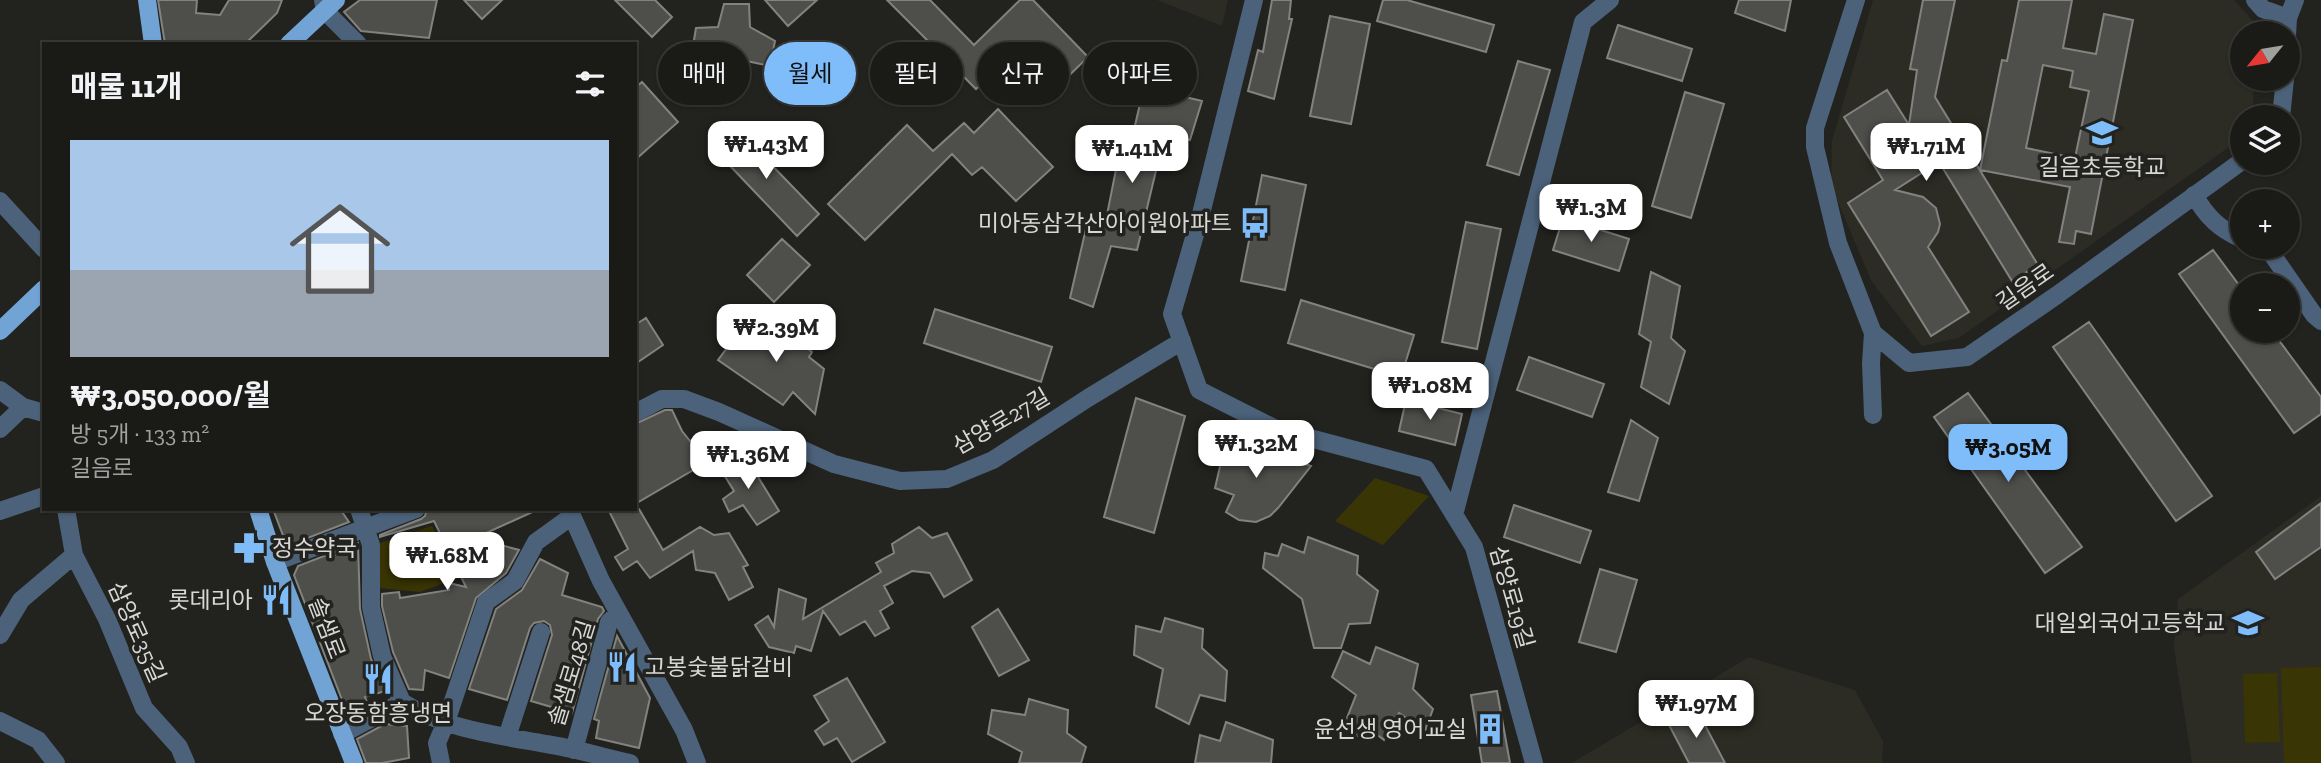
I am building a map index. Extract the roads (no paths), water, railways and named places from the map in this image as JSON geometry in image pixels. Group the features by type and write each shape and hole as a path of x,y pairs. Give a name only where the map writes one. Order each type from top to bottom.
{"main road":[{"path":"146,0 153,42"},
{"path":"291,42 328,4"},
{"path":"0,331 42,291"},
{"name":"솔샘로","path":"259,511 275,562 354,763"}],"street":[{"name":"삼양로19길","path":"1254,0 1201,214 1172,314 1199,390 1276,429 1426,469 1474,547 1534,763"},
{"path":"1454,514 1583,22 1610,0"},
{"path":"1856,0 1815,128 1815,147 1838,243 1873,333 1873,415"},
{"path":"2255,0 2280,21"},
{"path":"2290,21 2295,0"},
{"path":"328,4 356,42"},
{"name":"길음로","path":"1873,333 1909,363 1966,357 2057,295 2230,170"},
{"path":"2194,195 2203,210 2230,234"},
{"path":"0,201 42,247"},
{"path":"2275,259 2321,321"},
{"name":"삼양로27길","path":"637,412 662,399 684,399 834,464 900,481 947,478 993,460 1182,341"},
{"path":"0,390 23,407 42,412"},
{"path":"0,429 23,407"},
{"path":"0,511 42,497"},
{"name":"삼양로35길","path":"66,511 74,555 107,619 144,708 179,747 186,763"},
{"path":"342,734 402,702 382,656 371,607 371,545 360,511"},
{"path":"275,562 410,511"},
{"path":"441,763 437,743 486,602 515,581 536,542 571,513 601,581 684,730 697,763"},
{"path":"0,635 21,600 74,555"},
{"name":"솔샘로48길","path":"574,750 610,622 619,613"},
{"name":"솔샘로48길","path":"507,737 541,632"},
{"name":"솔샘로48길","path":"402,702 422,715 490,735 630,763"},
{"path":"0,721 38,740 56,763"}],"place":[{"name":"길음초등학교","path":"2102,133"},
{"name":"미아동삼각산아이원아파트","path":"1255,223"},
{"name":"정수약국","path":"249,548"},
{"name":"롯데리아","path":"276,600"},
{"name":"대일외국어고등학교","path":"2248,623"},
{"name":"고봉숯불닭갈비","path":"622,667"},
{"name":"오장동함흥냉면","path":"378,679"},
{"name":"윤선생 영어교실","path":"1490,729"}]}
